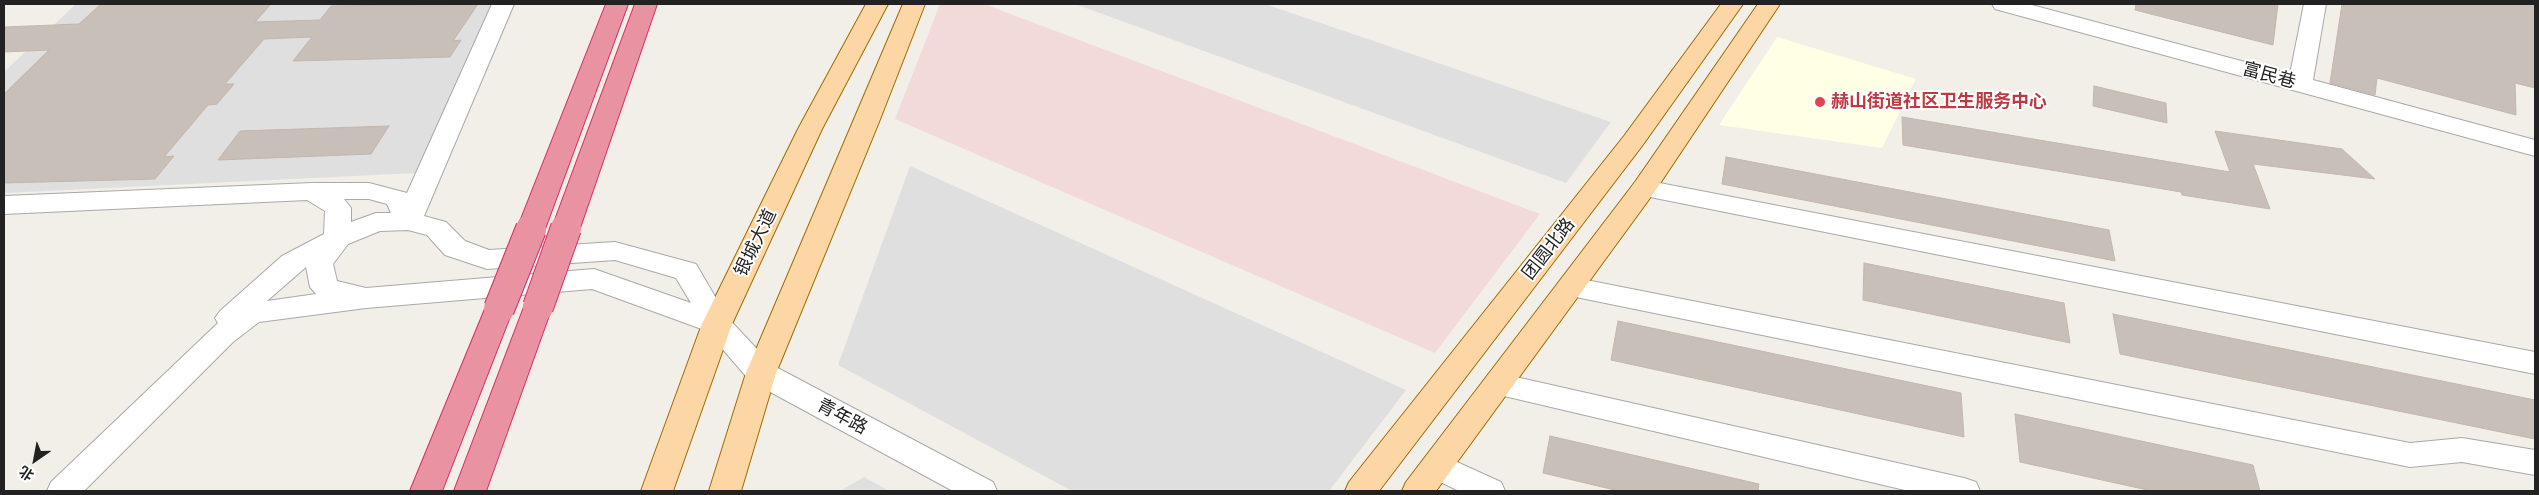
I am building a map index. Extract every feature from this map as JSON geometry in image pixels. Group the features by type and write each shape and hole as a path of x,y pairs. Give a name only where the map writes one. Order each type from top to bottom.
{"highway":[{"path":"426,491 531,229 617,4"},
{"path":"470,491 646,4"}],"main road":[{"name":"银城大道","path":"657,491 717,324 810,129 878,4"},
{"path":"725,491 761,373 867,122 914,4"},
{"name":"团圆北路","path":"1361,491 1633,141 1732,4"},
{"path":"1418,491 1644,188 1768,4"}],"street":[{"path":"408,220 504,4"},
{"name":"富民巷","path":"2003,4 2535,148"},
{"path":"2300,84 2315,4"},
{"path":"1644,188 2535,363"},
{"path":"4,205 312,191 369,191 397,198 408,220"},
{"path":"312,191 338,208 338,238 319,263 324,288 366,298"},
{"name":"青年路","path":"223,335 232,314 292,263 338,238 376,222 408,220 436,228 456,248 487,260 615,251 686,271 717,324 761,373 982,491"},
{"path":"63,491 223,335 251,313 366,298 594,279 717,324"},
{"path":"1571,286 2410,455 2462,450 2535,463"},
{"path":"1498,384 1964,491"},
{"path":"1437,466 1489,491"}],"shaded area":[{"path":"76,4 492,4 416,173 4,193 4,72"},
{"path":"940,4 984,4 1540,214 1435,353 895,119"},
{"path":"1075,4 1265,4 1611,122 1566,183"},
{"name":"赫山街道社区卫生服务中心","path":"1777,37 1916,79 1882,148 1719,125"},
{"path":"910,166 1406,390 1329,491 1072,491 838,365"},
{"path":"864,477 889,491 840,491"}],"building":[{"path":"101,4 271,4 255,22 320,20 331,6 478,4 453,41 461,40 450,57 293,61 312,37 264,39 225,84 234,84 217,104 208,105 164,157 174,156 155,179 4,183 4,94 49,50 4,52 4,27 79,24"},
{"path":"2136,4 2278,4 2273,45 2135,10"},
{"path":"2342,4 2535,4 2535,88 2515,83 2516,115 2377,78 2375,95 2330,83"},
{"path":"2094,86 2166,103 2167,123 2093,106"},
{"path":"1902,117 2230,172 2215,131 2342,149 2375,179 2253,164 2270,209 1903,145"},
{"path":"389,126 371,154 218,160 240,131"},
{"path":"1726,157 2109,230 2115,261 1722,184"},
{"path":"1864,263 2064,303 2070,343 1863,300"},
{"path":"2113,314 2535,400 2535,439 2120,354"},
{"path":"1618,321 1961,393 1964,437 1611,360"},
{"path":"2015,414 2253,465 2260,491 2152,491 2020,462"},
{"path":"1550,436 1759,484 1758,491 1619,491 1543,473"}],"place":[{"name":"赫山街道社区卫生服务中心","path":"1820,102"}]}
